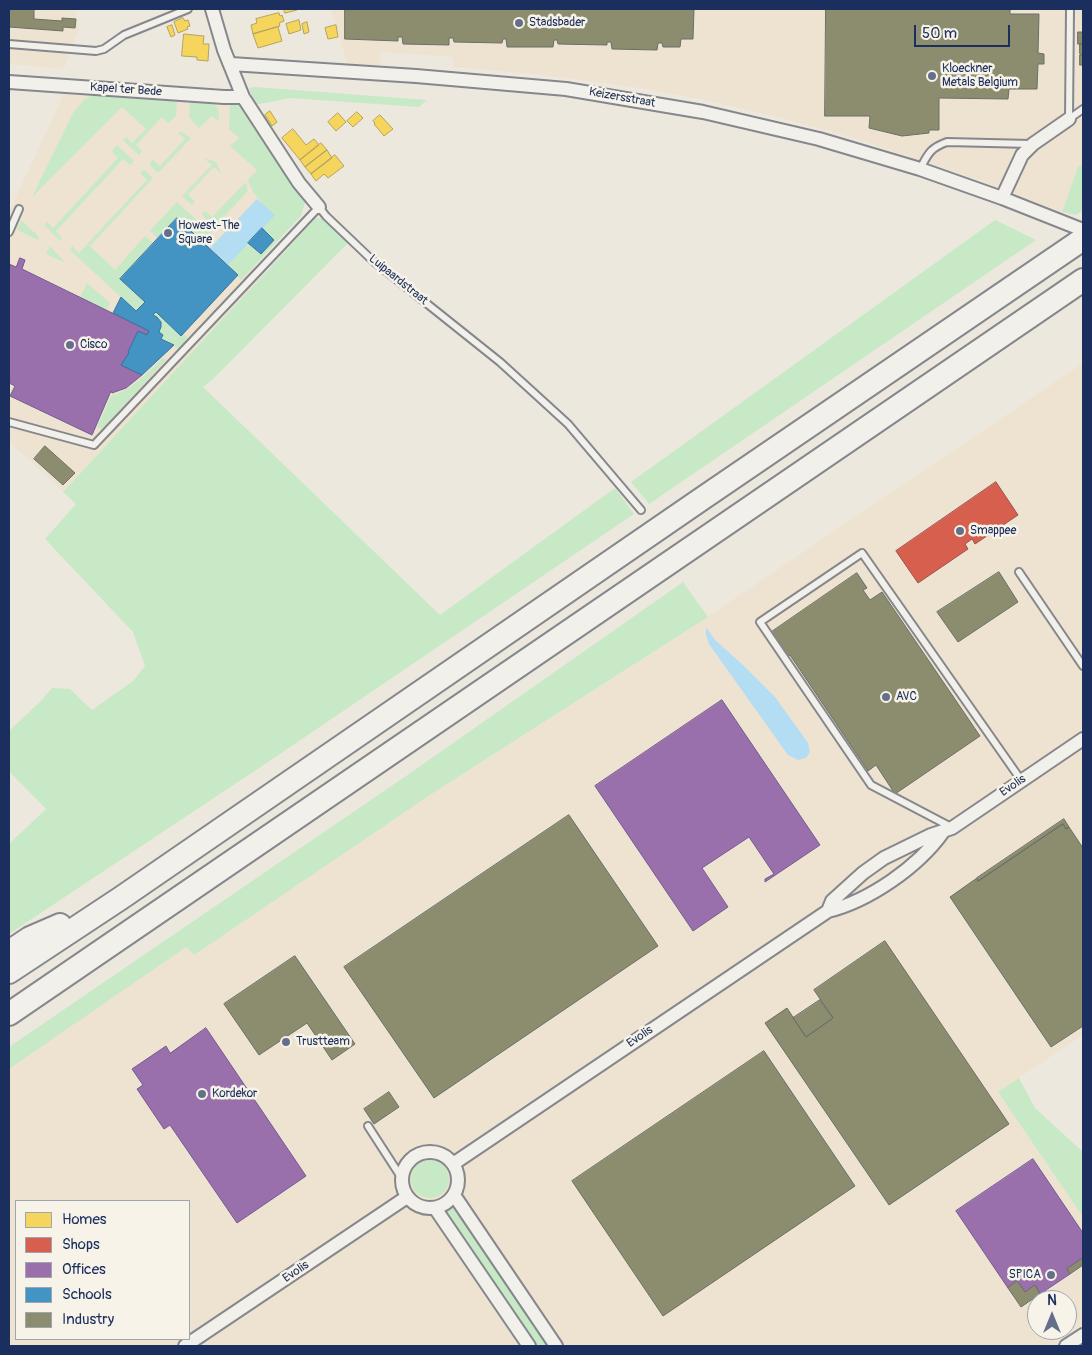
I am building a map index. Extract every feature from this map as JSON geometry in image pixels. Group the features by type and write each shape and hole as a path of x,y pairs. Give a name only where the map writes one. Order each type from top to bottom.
{"highway":[{"path":"9,972 121,898 687,508 1083,240"},
{"path":"9,1014 1082,281"},
{"path":"9,952 30,938 121,898"}],"street":[{"name":"Luipaardstraat","path":"212,9 224,50 243,97 299,183 319,207"},
{"name":"Keizersstraat","path":"231,64 416,76 566,89 703,112 819,139 920,169 1002,198 1083,230"},
{"name":"Kapel ter Bede","path":"9,82 243,97"},
{"path":"1002,198 1022,155 1032,144 1069,119"},
{"name":"Evolis","path":"453,1164 828,911 874,891 897,876 907,869 947,830 1083,739"},
{"name":"Evolis","path":"828,911 832,901 863,873 884,858 931,835 947,830"},
{"path":"424,1152 439,1153 446,1156 453,1164 458,1175 458,1182 454,1195 447,1203 435,1208 424,1208 416,1205 407,1197 402,1186 401,1177 411,1158 424,1152"},
{"path":"454,1195 556,1346"},
{"name":"Evolis","path":"185,1346 407,1197"},
{"path":"435,1208 529,1346"},
{"path":"1066,1346 1083,1335"}],"lane":[{"path":"9,44 96,52 104,49 124,35 188,9"},
{"path":"1069,119 1070,9"},
{"path":"1069,119 1083,109"},
{"path":"920,169 928,153 935,146 947,142 1032,144"},
{"path":"9,422 94,445 319,207"},
{"name":"Luipaardstraat","path":"319,207 371,259 500,362 568,424 641,510"},
{"path":"9,232 19,209"},
{"path":"947,830 871,785 760,622 862,553 1021,780"},
{"path":"1019,572 1083,666"},
{"path":"368,1126 401,1177"}],"shaded area":[{"path":"9,9 75,9 79,28 64,69 9,64"},
{"path":"331,9 1083,9 1083,164 1078,167 1062,212 982,181 853,138 777,117 695,98 633,87 543,75 453,67 453,57 381,52 380,67 348,65"},
{"name":"Howest-The Square","path":"61,92 245,105 306,199 301,216 255,265 265,274 63,492 9,441 9,212 62,98"},
{"path":"1083,363 1083,1035 998,1092 1083,1217 1083,1346 9,1346 9,1069 186,946 195,954 436,791 685,632"}],"green space":[{"path":"249,88 427,100 419,107 290,98 255,105"},
{"path":"92,95 177,102 176,116 168,123 162,117 136,145 142,151 139,155 123,140 126,137 132,143 146,129 122,107 32,197 73,113 84,100"},
{"path":"190,102 213,104 218,108 219,121 212,116 199,128 189,117"},
{"path":"230,103 245,105 306,199 301,216 241,280 228,265 248,243 261,254 274,240 262,228 274,215 250,186 248,180 257,170 230,146 239,138 229,129"},
{"path":"182,132 191,138 158,173 149,164 153,160 160,166 185,139 178,133"},
{"path":"117,145 134,161 130,165 123,159 56,231 62,239 60,241 44,225 47,222 53,228 118,158 112,151"},
{"path":"204,158 216,162 221,173 214,167 188,194 195,202 192,205 182,196 212,165"},
{"path":"1083,164 1083,210 1076,215 1062,212 1078,167"},
{"path":"144,170 153,178 90,246 115,270 145,236 153,243 120,279 145,302 136,311 72,252 70,248 72,246 79,253 147,180 140,173"},
{"path":"246,182 248,191 217,224 210,223 202,215 205,211 212,217"},
{"path":"177,202 213,235 205,244 177,218 157,238 150,231"},
{"path":"316,218 324,219 348,243 203,387 440,615 615,488 634,514 265,764 9,934 9,844 46,809 9,771 9,731 52,688 70,689 92,710 133,681 145,666 133,632 45,539 76,504 63,492"},
{"path":"21,220 39,237 38,240 17,230"},
{"path":"995,220 1036,240 649,504 631,482"},
{"path":"50,246 64,261 63,262 46,254"},
{"path":"87,283 110,303 107,310 80,297"},
{"path":"156,312 181,336 183,333 188,338 178,350 174,345 161,339 163,335 159,332 161,322 153,315"},
{"path":"163,358 166,360 102,429 97,427 111,396 133,385"},
{"path":"683,582 708,617 436,791 194,955 186,947 9,1069 9,1047 406,776"},
{"path":"1019,1078 1035,1108 1083,1152 1083,1217 998,1092"},
{"path":"430,1160 444,1165 449,1179 444,1193 430,1198 416,1193 411,1179 416,1165"},
{"path":"454,1204 550,1346 535,1346 443,1211"}],"water":[{"path":"257,199 275,215 228,265 210,248"},
{"path":"706,627 715,640 775,697 808,743 810,752 806,758 798,760 788,755 709,644"}],"building: Homes":[{"path":"284,9 296,9 297,10 285,13"},
{"path":"279,13 284,21 279,23 280,26 253,34 251,25 257,23 256,19"},
{"path":"183,18 185,21 188,20 190,26 187,27 188,29 178,33 174,22"},
{"path":"299,20 301,30 289,34 286,24"},
{"path":"307,22 309,32 304,34 302,24"},
{"path":"172,25 175,35 171,37 167,27"},
{"path":"336,25 338,37 328,39 325,28"},
{"path":"278,27 282,41 258,48 253,34"},
{"path":"184,34 204,36 203,44 209,44 208,61 197,60 197,57 182,56"},
{"path":"270,111 277,122 272,126 265,115"},
{"path":"357,112 363,118 353,127 347,121"},
{"path":"338,113 346,122 336,131 328,122"},
{"path":"380,115 393,129 384,136 373,121"},
{"path":"293,129 306,145 314,139 319,145 300,160 282,138"},
{"path":"321,143 327,150 305,167 300,160"},
{"path":"327,150 332,158 311,174 305,167"},
{"path":"335,155 344,166 328,178 324,174 316,181 311,174"}],"building: Shops":[{"path":"996,482 1018,515 975,544 972,539 965,544 968,549 918,583 896,551"}],"building: Offices":[{"name":"Cisco","path":"20,258 25,260 22,269 149,331 147,335 138,331 129,353 121,365 142,375 126,388 112,393 111,391 92,435 10,396 15,386 9,383 9,264 16,267"},
{"path":"722,700 820,845 765,882 765,879 774,874 749,837 702,868 728,907 693,931 595,786"},
{"path":"206,1028 306,1176 237,1223 170,1125 164,1129 137,1089 143,1085 132,1069 166,1046 170,1053"},
{"path":"1033,1159 1083,1233 1083,1258 1067,1269 1070,1274 1046,1290 1038,1290 1035,1285 1025,1292 1017,1281 1008,1288 956,1211"}],"building: Schools":[{"name":"Howest-The Square","path":"177,218 238,275 181,336 156,312 153,315 161,322 159,332 163,335 161,339 174,345 142,375 121,365 129,353 138,331 147,335 149,331 113,313 121,297 136,311 145,302 120,279"},
{"path":"262,228 274,240 261,254 248,243"}],"building: Industry":[{"path":"9,9 34,9 34,19 62,21 62,18 76,19 75,28 63,27 63,31 9,27"},
{"name":"Stadsbader","path":"345,9 694,9 693,39 681,39 680,47 663,47 662,43 658,43 657,50 612,49 611,42 607,42 607,45 558,44 557,40 554,40 553,47 507,47 506,39 503,39 502,43 454,42 453,38 449,38 449,45 403,44 402,37 398,37 398,41 345,39"},
{"name":"Kloeckner Metals Belgium","path":"826,9 1010,9 1010,14 1039,14 1038,53 1044,54 1044,64 1038,64 1037,89 1009,89 1008,99 939,98 939,130 929,130 929,133 902,136 869,128 870,116 825,116"},
{"path":"1078,32 1083,32 1083,44 1078,44"},
{"path":"1080,44 1083,44 1083,55 1080,54"},
{"path":"1080,55 1083,55 1083,65 1080,65"},
{"path":"45,446 75,473 63,485 34,459"},
{"path":"999,572 1018,602 958,642 937,612"},
{"name":"AVC","path":"857,573 867,588 863,590 870,600 882,592 980,736 895,794 876,765 868,771 790,655 786,657 770,633"},
{"path":"569,815 658,946 434,1098 344,967"},
{"path":"1064,819 1069,827 1066,829 1063,824 978,881 977,878"},
{"path":"1063,824 1066,829 1069,827 1083,848 1083,1026 1051,1047 950,897 977,878 978,881"},
{"path":"885,941 1009,1124 889,1205 765,1023 787,1008 806,1037 833,1018 814,990"},
{"path":"295,956 355,1044 332,1060 307,1023 259,1055 224,1004"},
{"path":"820,1000 833,1018 806,1037 793,1018"},
{"path":"764,1051 855,1186 663,1316 572,1181"},
{"path":"389,1092 399,1107 374,1124 364,1109"},
{"path":"1083,1258 1083,1265 1070,1274 1067,1269"},
{"path":"1017,1281 1025,1292 1027,1291 1027,1303 1021,1307 1008,1288"},
{"path":"1035,1285 1038,1290 1028,1290"}],"place":[{"name":"Stadsbader","path":"519,23"},
{"name":"Kloeckner Metals Belgium","path":"932,76"},
{"name":"Howest-The Square","path":"168,233"},
{"name":"Cisco","path":"70,345"},
{"name":"Smappee","path":"960,531"},
{"name":"AVC","path":"886,697"},
{"name":"Trustteam","path":"286,1042"},
{"name":"Kordekor","path":"202,1094"},
{"name":"SPICA","path":"1051,1275"}]}
